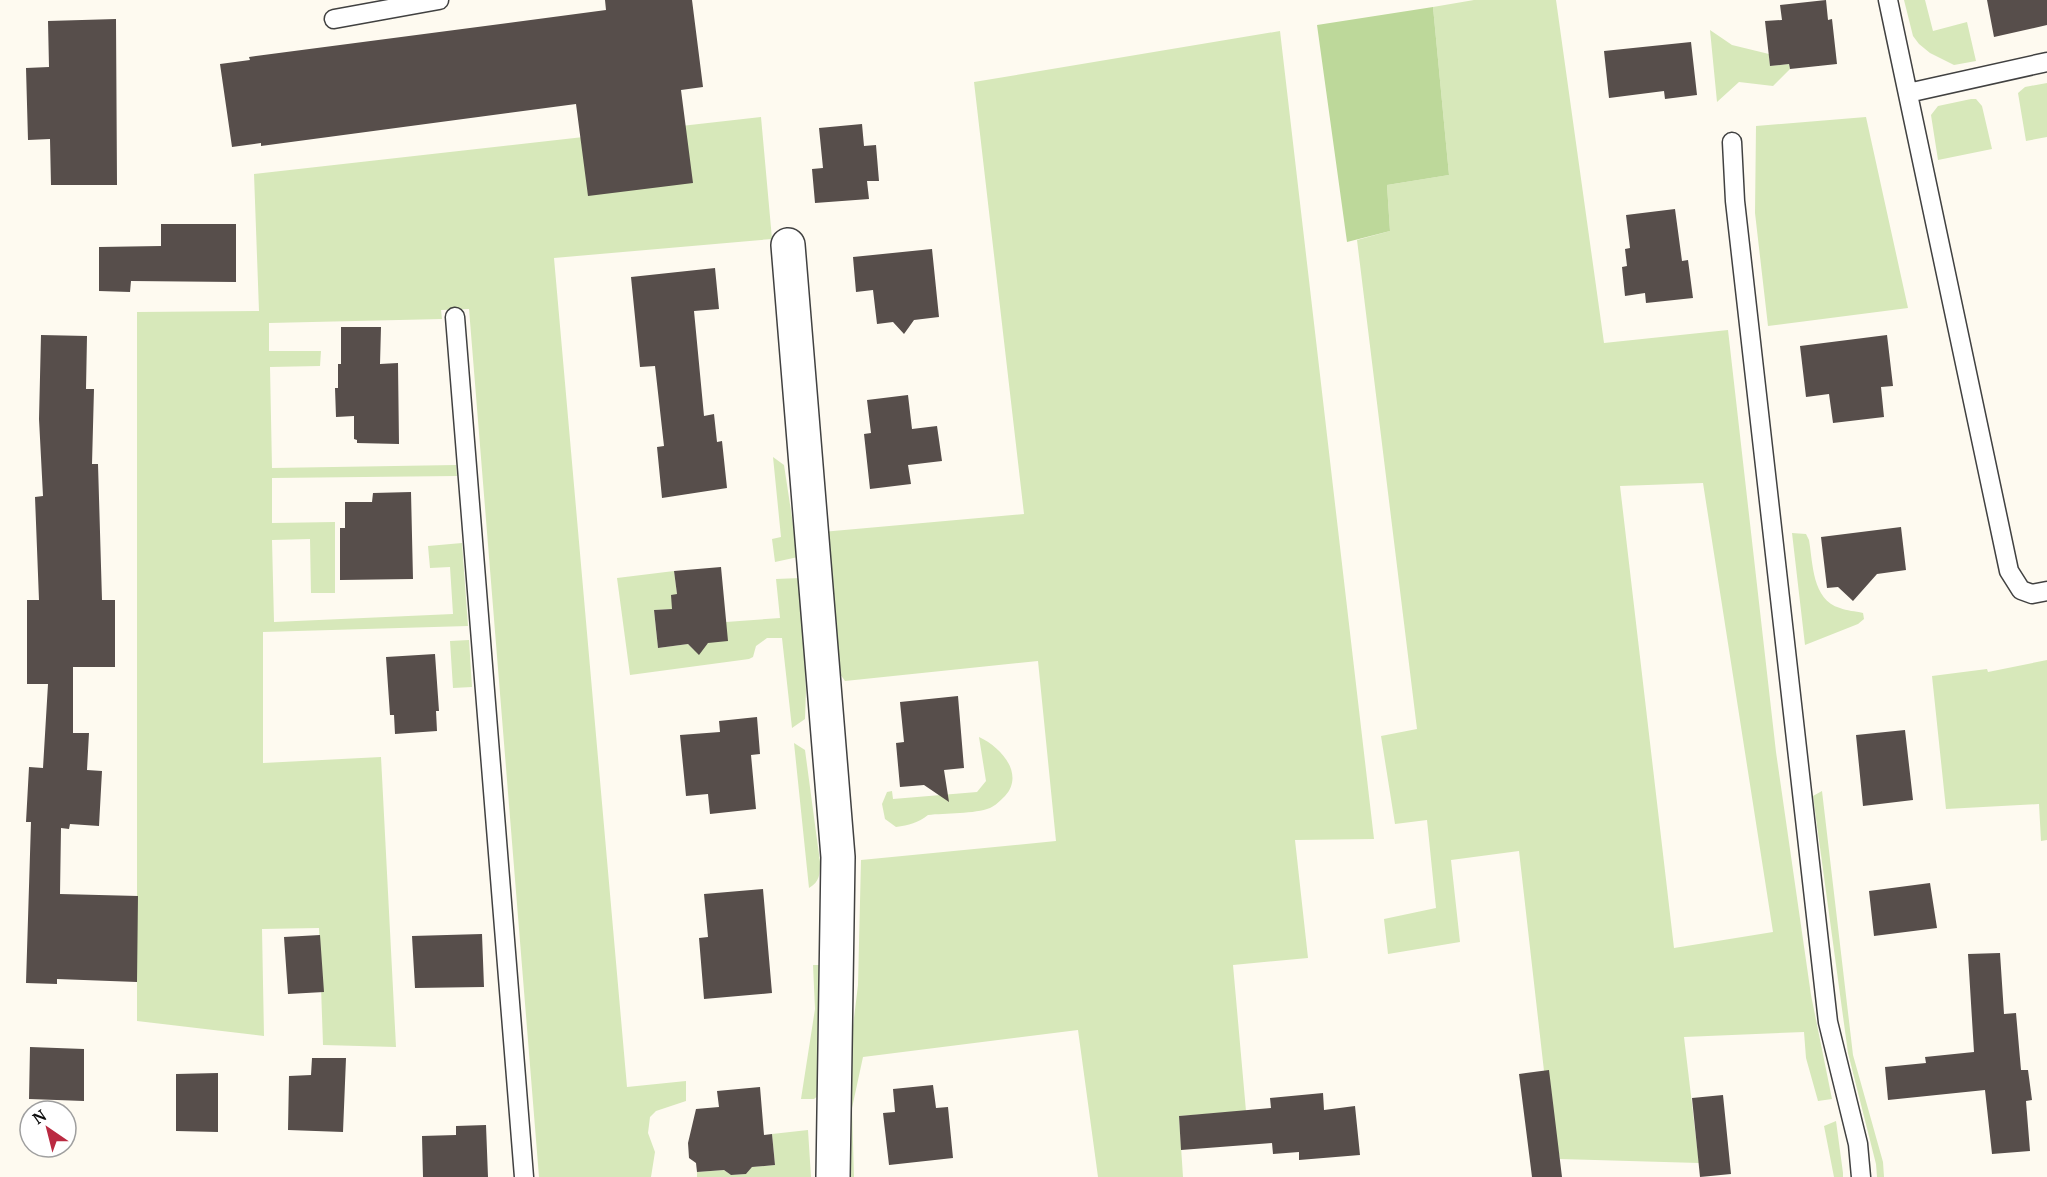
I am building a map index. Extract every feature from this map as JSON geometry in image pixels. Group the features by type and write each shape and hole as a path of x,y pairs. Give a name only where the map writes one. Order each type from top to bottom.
{"street":[{"path":"788,245 838,857 833,1177"}],"lane":[{"path":"334,19 439,0"},
{"path":"1888,0 2009,571 2021,590 2032,594 2047,591"},
{"path":"1908,93 2047,62"},
{"path":"1732,142 1736,201 1828,1022 1858,1144 1861,1177"},
{"path":"455,317 524,1177"}],"green space":[{"path":"1474,0 1556,0 1604,343 1728,330 1776,752 1811,995 1832,1099 1818,1101 1806,1058 1804,1032 1684,1037 1699,1163 1560,1159 1544,1071 1519,851 1451,860 1460,942 1388,954 1384,919 1436,908 1427,820 1395,824 1381,736 1417,729 1357,240 1390,231 1387,185 1449,175 1433,7","holes":["1703,483 1773,932 1674,948 1620,486"]},
{"path":"1904,0 1925,0 1933,31 1967,22 1976,61 1954,65 1930,53 1919,44 1913,36"},
{"path":"1433,7 1449,175 1387,185 1390,231 1347,242 1317,25"},
{"path":"1710,30 1732,45 1769,54 1770,66 1789,64 1790,69 1773,86 1739,82 1717,102"},
{"path":"1280,31 1374,839 1295,840 1308,958 1233,965 1246,1111 1179,1116 1183,1177 1098,1177 1078,1030 863,1057 852,1108 854,1177 845,1177 849,1059 858,985 861,860 1056,841 1038,661 845,681 835,667 822,532 1024,514 974,82"},
{"path":"2047,83 2047,137 2026,141 2018,93 2025,87"},
{"path":"1976,99 1982,106 1992,149 1938,160 1931,115 1938,106"},
{"path":"761,117 772,239 554,258 627,1087 686,1081 686,1101 656,1111 650,1117 648,1133 655,1152 651,1177 539,1177 469,309 441,310 442,319 269,323 269,351 321,351 320,366 270,367 272,468 456,465 457,476 272,478 272,523 335,522 335,593 311,593 310,539 272,540 274,622 453,614 450,567 430,568 428,546 462,543 468,626 263,632 263,763 381,757 396,1047 323,1045 319,928 262,929 264,1036 137,1021 137,312 259,311 254,174"},
{"path":"1866,117 1908,308 1768,326 1755,213 1756,126"},
{"path":"773,457 784,465 798,557 775,562 772,539 781,537"},
{"path":"1792,533 1806,534 1809,540 1813,570 1824,597 1831,604 1840,608 1863,613 1864,619 1858,624 1805,645"},
{"path":"674,571 677,594 672,609 654,610 658,648 688,644 694,650 708,643 726,622 780,618 776,579 800,578 806,690 805,719 792,728 782,638 767,638 756,646 753,657 749,659 630,675 617,578"},
{"path":"469,640 472,687 453,688 450,641"},
{"path":"2047,660 2047,840 2041,841 2039,804 1946,809 1932,676 1987,669 1988,672"},
{"path":"979,737 1002,754 1011,770 1011,788 998,803 990,808 976,811 928,815 913,823 896,827 885,819 882,804 887,792 892,791 893,799 977,792 986,781"},
{"path":"794,743 805,750 820,862 817,880 809,888"},
{"path":"1822,791 1853,1055 1883,1162 1884,1177 1877,1177 1876,1164 1848,1053 1813,796"},
{"path":"813,965 819,965 823,1036 819,1095 814,1099 801,1099 815,1009"},
{"path":"1836,1121 1843,1177 1834,1177 1824,1126"},
{"path":"808,1130 811,1177 697,1177 697,1172 724,1170 731,1175 746,1174 752,1167 775,1165 772,1134"}],"building":[{"path":"605,0 692,0 703,87 681,90 693,183 588,196 576,104 261,146 261,143 232,147 220,64 250,60 249,57 606,10"},
{"path":"1826,0 1828,20 1832,19 1837,64 1790,69 1789,64 1770,66 1765,21 1782,20 1780,5"},
{"path":"1987,0 2047,0 2047,25 1994,37"},
{"path":"116,19 117,185 51,185 50,139 28,140 26,68 49,67 48,21"},
{"path":"1691,42 1697,95 1665,99 1664,91 1609,98 1604,51"},
{"path":"862,124 864,146 876,145 879,181 867,181 869,199 815,203 812,169 823,168 819,128"},
{"path":"1675,209 1682,261 1688,260 1693,298 1646,303 1645,293 1625,296 1622,267 1627,266 1625,249 1630,248 1626,215"},
{"path":"161,224 236,224 236,282 131,281 130,292 99,291 99,247 161,246"},
{"path":"932,249 939,317 914,320 904,334 893,322 877,324 873,290 856,292 853,257"},
{"path":"715,268 719,309 694,311 704,416 714,414 717,442 722,441 727,488 662,498 657,447 664,446 655,366 640,367 631,277"},
{"path":"341,327 381,327 380,364 398,363 399,444 357,443 354,439 354,416 336,417 335,388 338,388 338,364 341,364"},
{"path":"41,335 87,336 86,389 94,389 92,464 98,464 102,600 115,600 115,667 73,667 73,733 89,733 87,770 102,771 99,826 70,824 69,829 61,828 60,894 138,896 137,982 57,979 57,984 26,983 31,822 26,822 29,767 43,768 48,684 27,684 27,600 39,600 35,497 43,496 39,419"},
{"path":"1887,335 1893,386 1881,387 1884,417 1833,423 1829,394 1806,397 1800,346"},
{"path":"908,395 912,429 937,426 942,461 908,465 911,484 870,489 864,434 871,433 867,400"},
{"path":"411,492 413,579 340,580 340,528 345,528 345,502 372,502 373,493"},
{"path":"1901,527 1906,570 1877,574 1853,601 1838,587 1827,588 1821,537"},
{"path":"721,567 728,641 708,643 699,655 688,644 658,648 654,610 672,609 671,595 677,594 674,571"},
{"path":"435,654 439,711 436,711 437,731 395,734 394,715 390,715 386,657"},
{"path":"958,696 964,768 944,770 949,802 924,785 900,787 896,743 904,742 900,702"},
{"path":"757,717 760,754 751,755 756,809 710,814 708,794 686,796 680,735 720,732 719,721"},
{"path":"1905,730 1913,800 1863,806 1856,735"},
{"path":"1930,883 1937,928 1874,936 1869,891"},
{"path":"763,889 772,993 704,999 699,938 708,937 704,894"},
{"path":"482,934 484,987 415,988 412,936"},
{"path":"320,935 324,992 288,994 284,937"},
{"path":"2000,953 2004,1014 2016,1013 2021,1070 2028,1070 2032,1100 2026,1101 2030,1151 1992,1154 1985,1090 1888,1100 1885,1067 1926,1063 1925,1057 1974,1052 1968,954"},
{"path":"30,1047 84,1049 84,1101 29,1099"},
{"path":"312,1058 346,1058 343,1132 288,1130 289,1076 311,1075"},
{"path":"1549,1070 1562,1177 1532,1177 1519,1074"},
{"path":"218,1073 218,1132 176,1131 176,1074"},
{"path":"933,1085 936,1108 948,1107 953,1158 889,1165 883,1113 895,1112 893,1089"},
{"path":"760,1087 764,1135 772,1134 775,1165 752,1167 746,1174 731,1175 724,1170 697,1172 696,1163 689,1158 688,1143 696,1109 719,1107 717,1091"},
{"path":"1323,1093 1324,1110 1355,1106 1360,1155 1299,1160 1299,1152 1273,1154 1272,1143 1181,1150 1179,1116 1271,1108 1270,1098"},
{"path":"1723,1095 1731,1174 1700,1177 1692,1098"},
{"path":"486,1125 488,1177 423,1177 422,1136 456,1135 456,1126"}]}
